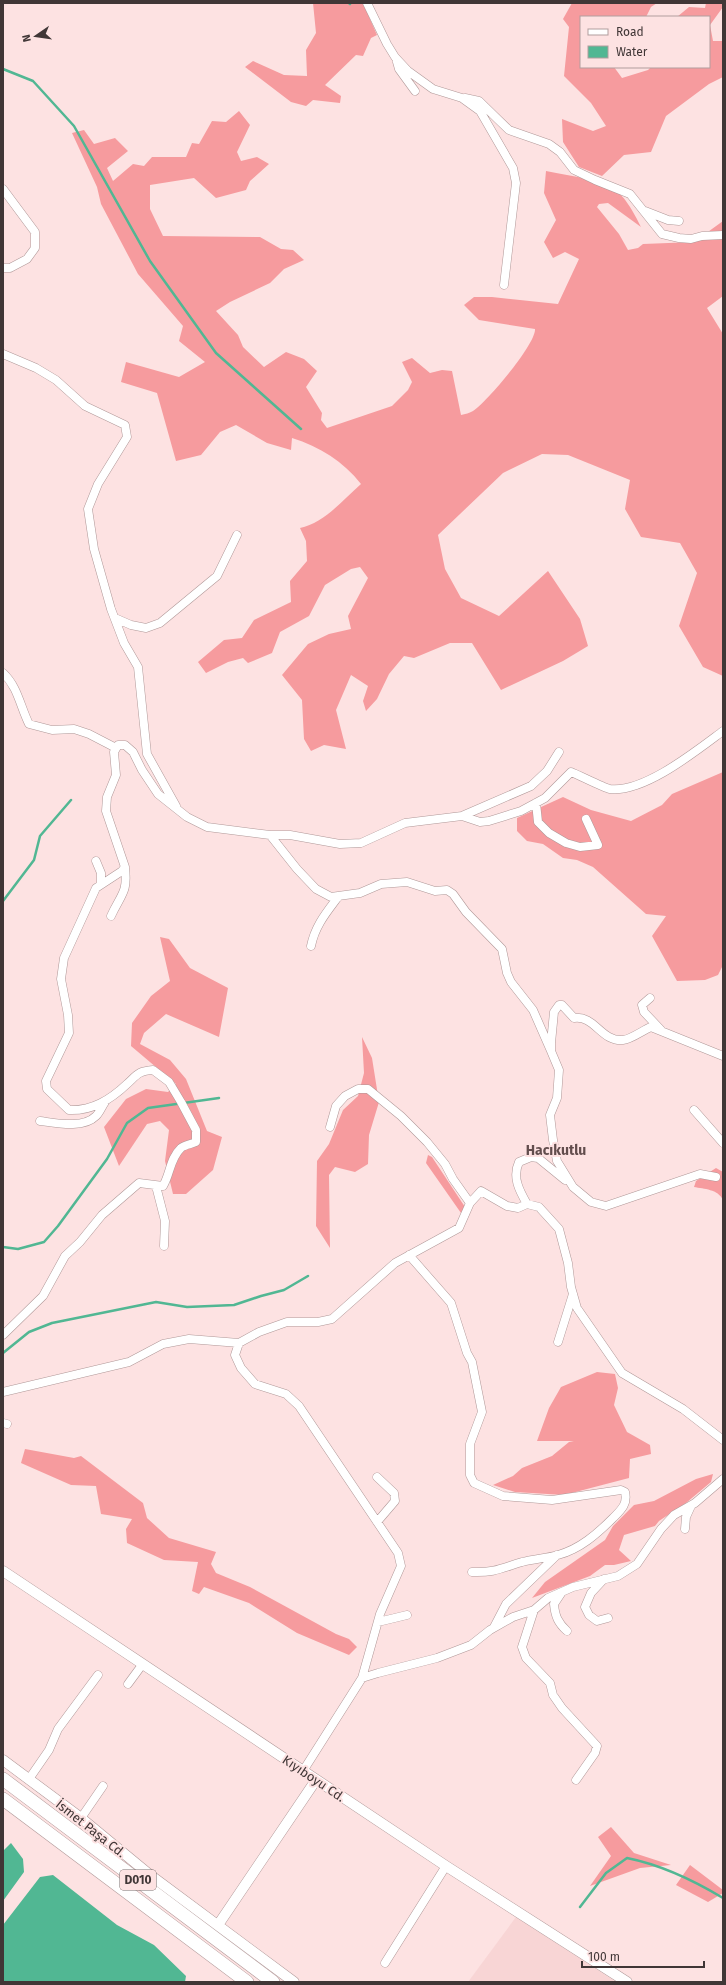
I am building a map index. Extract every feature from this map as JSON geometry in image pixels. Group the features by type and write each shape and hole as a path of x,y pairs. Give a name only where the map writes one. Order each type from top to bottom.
{"highway":[{"name":"D010","path":"3,1779 274,1982"},
{"name":"D010","path":"3,1799 247,1982"}],"street":[{"path":"367,3 395,57 408,71 433,89 462,98 479,101 509,130 549,144 560,152 574,170 630,194 662,234 691,239 702,236 723,236"},
{"path":"395,57 399,69 414,91"},
{"path":"462,98 480,111 513,168 516,183 504,285"},
{"path":"3,189 35,232 35,248 27,259 10,268 3,268"},
{"path":"643,210 668,220 679,221"},
{"path":"3,354 36,368 56,380 85,406 125,425 126,437 98,484 88,509 94,550 115,618 124,643 138,667 147,754 177,807"},
{"path":"115,618 131,625 146,628 160,623 217,576 237,535"},
{"path":"3,673 18,694 22,711 29,724 52,730 74,730 89,734 116,748"},
{"path":"462,816 480,822 489,821 521,811 545,798 571,772 610,789 640,785 678,763 723,731"},
{"path":"112,916 125,891 126,881 125,868 106,811 107,797 116,776 114,752 118,745 125,745 133,752 142,770 158,794 177,807 187,817 207,827 270,835 290,835 340,844 361,843 405,823 462,816 531,786 547,771 559,752"},
{"path":"536,803 538,822 550,833 566,843 580,847 598,845 586,819"},
{"path":"270,835 296,869 316,889 331,897 360,893 381,884 407,882 436,890 446,890 453,894 466,912 502,949 507,973 511,982 533,1010 559,1070 557,1098 550,1115 557,1161 573,1187"},
{"path":"96,861 101,873 101,884"},
{"path":"3,1335 43,1296 65,1256 80,1242 102,1215 134,1186 139,1184 163,1186 167,1179 173,1160 181,1147 196,1142 196,1130 192,1121 169,1082 153,1070 143,1071 133,1077 128,1084 96,1107 82,1111 69,1110 47,1089 46,1081 68,1033 68,1016 61,979 64,958 87,904 96,888 125,868"},
{"path":"311,946 319,921 338,897"},
{"path":"650,998 642,1005 644,1012 661,1030"},
{"path":"552,1051 554,1012 559,1005 562,1005 574,1018 581,1017 589,1020 607,1037 623,1040 651,1027 723,1056"},
{"path":"330,1127 336,1106 345,1096 358,1088 368,1089 401,1116 427,1142 445,1164 453,1179 470,1203"},
{"path":"40,1121 70,1124 84,1122 96,1116 108,1098"},
{"path":"694,1110 723,1143"},
{"path":"527,1204 521,1194 515,1172 519,1162 531,1156 538,1158 591,1202 606,1206 700,1174 716,1177"},
{"path":"156,1186 165,1221 164,1246"},
{"path":"3,1392 130,1362 164,1344 188,1339 239,1343 259,1332 287,1322 318,1322 332,1319 395,1263 459,1228 470,1203 481,1191 507,1206 518,1208 527,1204 538,1207 559,1229 568,1263 577,1308 622,1373 683,1409 723,1440"},
{"path":"409,1255 451,1303 467,1353 472,1362 482,1412 470,1444 470,1475 474,1483 504,1496 552,1500 621,1490 625,1492 627,1497 625,1505 600,1531 577,1548 557,1555 535,1558 488,1573 472,1572"},
{"path":"558,1342 573,1294"},
{"path":"239,1343 235,1356 241,1368 255,1384 286,1394 299,1406 398,1553 401,1566 378,1622 362,1678 303,1771"},
{"path":"377,1477 394,1493 395,1501 377,1522"},
{"path":"362,1678 378,1672 436,1658 472,1645 494,1628 513,1617 534,1610 548,1598 562,1591 618,1576 637,1564 661,1529 674,1515 691,1506 723,1479"},
{"path":"685,1529 686,1517 691,1506"},
{"path":"494,1628 506,1604 557,1555"},
{"name":"Kıyıboyu Cd.","path":"3,1571 446,1866 627,1982"},
{"path":"604,1579 591,1594 586,1607 589,1615 597,1621 608,1618"},
{"path":"562,1591 554,1604 558,1620 567,1631"},
{"path":"534,1610 522,1647 526,1658 550,1684 553,1695 562,1708 596,1746 596,1754 576,1780"},
{"path":"378,1622 407,1615"},
{"path":"128,1684 142,1665"},
{"path":"29,1779 49,1750 58,1728 98,1675"},
{"name":"İsmet Paşa Cd.","path":"3,1760 81,1818 150,1875 294,1982"},
{"path":"218,1925 316,1780"},
{"path":"81,1818 103,1786"},
{"path":"385,1963 446,1866"}],"shaded area":[{"path":"313,3 363,3 377,35 371,38 363,56 356,55 325,85 341,96 340,103 313,100 306,106 291,102 245,67 253,61 284,75 307,76 306,50 316,33"},
{"path":"572,3 657,3 651,7 646,16 580,16 580,68 615,68 622,78 648,70 650,68 710,68 710,25 713,41 723,41 723,77 709,84 666,116 651,152 624,155 602,176 579,167 563,142 562,119 593,131 606,126 591,103 564,76 569,27 563,19"},
{"path":"706,3 723,3 723,7 710,25 710,16 678,16 689,7 705,8"},
{"path":"239,111 250,125 237,152 241,161 257,157 269,164 250,181 246,190 216,198 194,178 150,185 150,209 163,236 260,237 281,249 293,250 304,260 284,269 270,283 230,302 216,311 238,335 243,347 264,367 286,352 304,359 317,371 306,387 322,413 321,420 327,428 392,406 408,390 412,382 402,362 412,358 430,373 442,370 452,371 461,415 469,413 480,406 499,385 528,347 535,329 479,320 464,305 474,297 492,297 558,304 579,259 565,252 553,258 544,242 556,220 544,193 546,171 594,181 609,186 619,193 628,204 641,227 608,203 599,204 597,207 619,234 628,250 638,248 643,244 694,242 723,221 723,296 707,308 723,334 723,676 703,667 679,626 697,573 680,543 641,537 625,509 630,480 568,455 542,454 503,473 438,535 445,569 461,598 499,616 548,571 580,619 588,646 563,661 501,690 472,643 450,643 414,658 404,656 389,674 377,699 366,711 363,701 368,686 351,675 336,710 346,749 324,745 311,751 304,739 302,700 282,675 308,644 329,634 351,629 348,616 368,578 360,567 351,569 325,585 309,616 280,632 272,653 248,663 243,658 228,662 206,673 198,662 224,640 242,638 254,620 291,602 290,581 307,561 306,541 300,528 325,516 361,484 347,468 321,450 292,438 291,450 267,443 236,425 220,432 201,455 176,461 157,393 121,382 126,362 179,377 205,362 179,341 183,326 138,274 101,204 97,187 72,133 84,130 94,144 115,138 128,151 107,168 113,181 133,164 144,166 152,157 186,157 192,143 199,144 212,121 226,122"},
{"path":"723,772 723,965 718,975 705,980 677,981 652,936 666,916 646,914 593,867 577,860 563,858 543,844 527,841 517,831 517,818 563,797 591,810 631,821 662,805 672,794"},
{"path":"160,937 169,939 190,968 228,988 219,1037 166,1014 144,1033 140,1044 170,1060 186,1079 207,1131 222,1137 213,1170 186,1194 173,1194 165,1161 169,1130 160,1121 147,1124 119,1166 104,1127 126,1099 146,1089 168,1092 176,1084 131,1046 132,1023 151,996 170,981"},
{"path":"362,1037 372,1058 379,1102 369,1135 368,1164 355,1172 335,1167 329,1175 330,1248 316,1226 317,1161 329,1144 343,1110 358,1096 364,1073"},
{"path":"428,1155 432,1157 465,1207 461,1213 426,1163"},
{"path":"716,1168 723,1172 723,1200 721,1196 714,1192 694,1187 696,1181"},
{"path":"597,1372 615,1374 618,1388 614,1405 627,1432 650,1445 651,1454 630,1459 629,1478 564,1495 515,1492 493,1485 513,1476 522,1468 552,1456 569,1442 574,1441 537,1441 549,1408 561,1387"},
{"path":"25,1449 74,1458 81,1456 143,1503 147,1518 169,1538 216,1552 211,1564 216,1573 250,1587 336,1634 349,1639 357,1647 349,1655 297,1633 249,1603 204,1587 199,1594 192,1591 198,1562 164,1560 127,1543 126,1529 132,1519 101,1514 96,1486 71,1485 21,1463"},
{"path":"713,1474 711,1482 686,1503 659,1521 655,1526 624,1535 619,1550 631,1561 614,1565 605,1565 590,1576 532,1598 545,1582 605,1540 613,1526 634,1505 654,1501 696,1479"},
{"path":"611,1827 634,1853 671,1865 640,1868 590,1886 611,1856 598,1837"},
{"path":"690,1865 723,1890 723,1893 708,1902 676,1885"},
{"path":"516,1917 616,1982 468,1982"}],"water":[{"path":"11,1843 23,1859 24,1872 3,1901 3,1851"},
{"path":"53,1875 117,1925 154,1945 186,1976 185,1982 3,1982 3,1925 40,1877"}],"waterway":[{"path":"3,69 33,81 74,126 150,261 216,353 301,429"},
{"path":"3,901 34,860 40,836 71,800"},
{"path":"3,1247 18,1249 44,1242 58,1226 107,1159 127,1123 148,1108 219,1098"},
{"path":"3,1353 29,1332 52,1323 156,1302 187,1307 234,1305 284,1290 308,1276"},
{"path":"580,1907 606,1873 627,1858 665,1869 700,1885 723,1898"}],"district":[{"name":"Hacıkutlu","path":"556,1150"}]}
